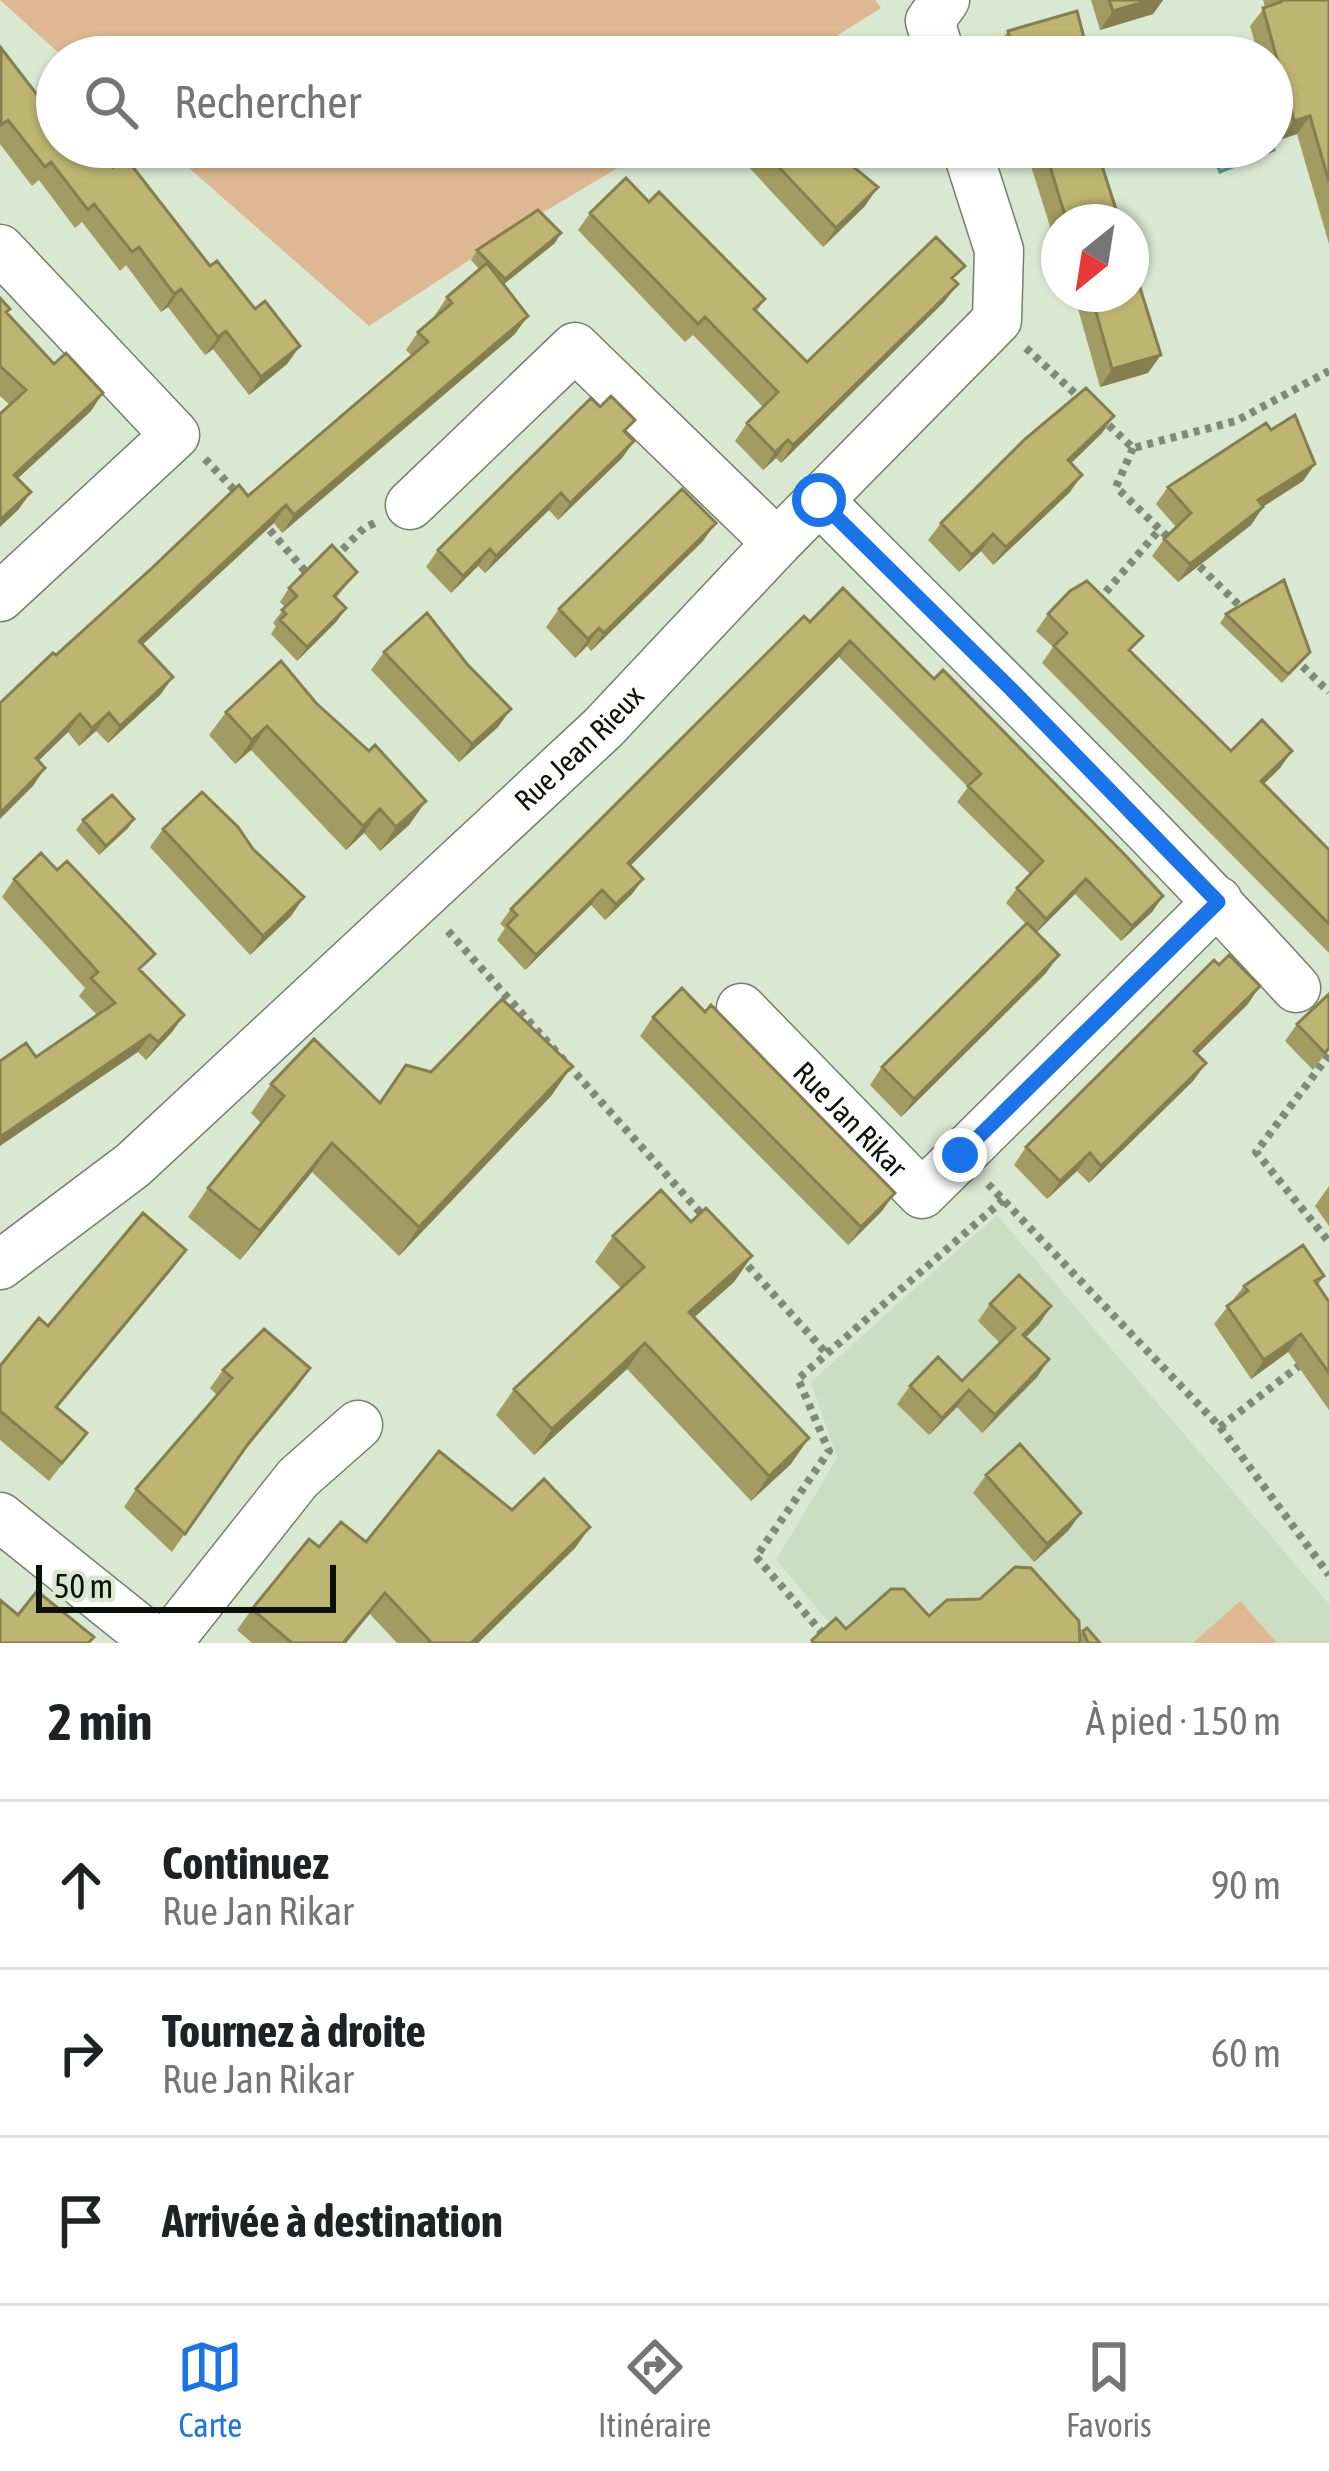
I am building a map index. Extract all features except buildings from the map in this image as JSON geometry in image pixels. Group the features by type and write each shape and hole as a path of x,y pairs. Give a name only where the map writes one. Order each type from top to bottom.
{"street":[{"path":"934,36 930,21 945,0"},
{"path":"973,168 999,250 997,320"},
{"path":"0,249 175,435 0,597"},
{"name":"Rue Jean Rieux","path":"0,1264 133,1165 603,728 997,320"},
{"path":"410,505 575,347 777,543"},
{"path":"819,500 1011,689 1296,988"},
{"name":"Rue Jan Rikar","path":"741,1008 922,1194 1218,902"},
{"path":"167,1643 298,1478 358,1425"},
{"path":"0,1516 158,1643"}],"path":[{"path":"997,320 1082,400"},
{"path":"1133,448 1236,421 1329,371"},
{"path":"1099,416 1133,448"},
{"path":"175,435 244,500"},
{"path":"1133,448 1116,487 1261,626"},
{"path":"257,516 312,580 364,528 410,505"},
{"path":"1096,603 1160,529"},
{"path":"1278,643 1329,692"},
{"path":"419,899 717,1232"},
{"path":"1329,1055 1256,1151 1329,1242"},
{"path":"960,1155 1220,1426 1329,1575"},
{"path":"831,1643 755,1557 829,1451 798,1379 1003,1200"},
{"path":"733,1250 827,1354"},
{"path":"1220,1426 1311,1357"}],"shaded area":[{"path":"0,0 875,0 881,8 836,36 40,36"},
{"path":"189,168 618,168 532,219 369,326"},
{"path":"997,1215 1329,1604 1329,1643 847,1643 776,1560 837,1458 811,1382"},
{"path":"1240,1601 1277,1643 1194,1642"}],"route":[{"path":"819,500 1218,902 960,1155"}]}
